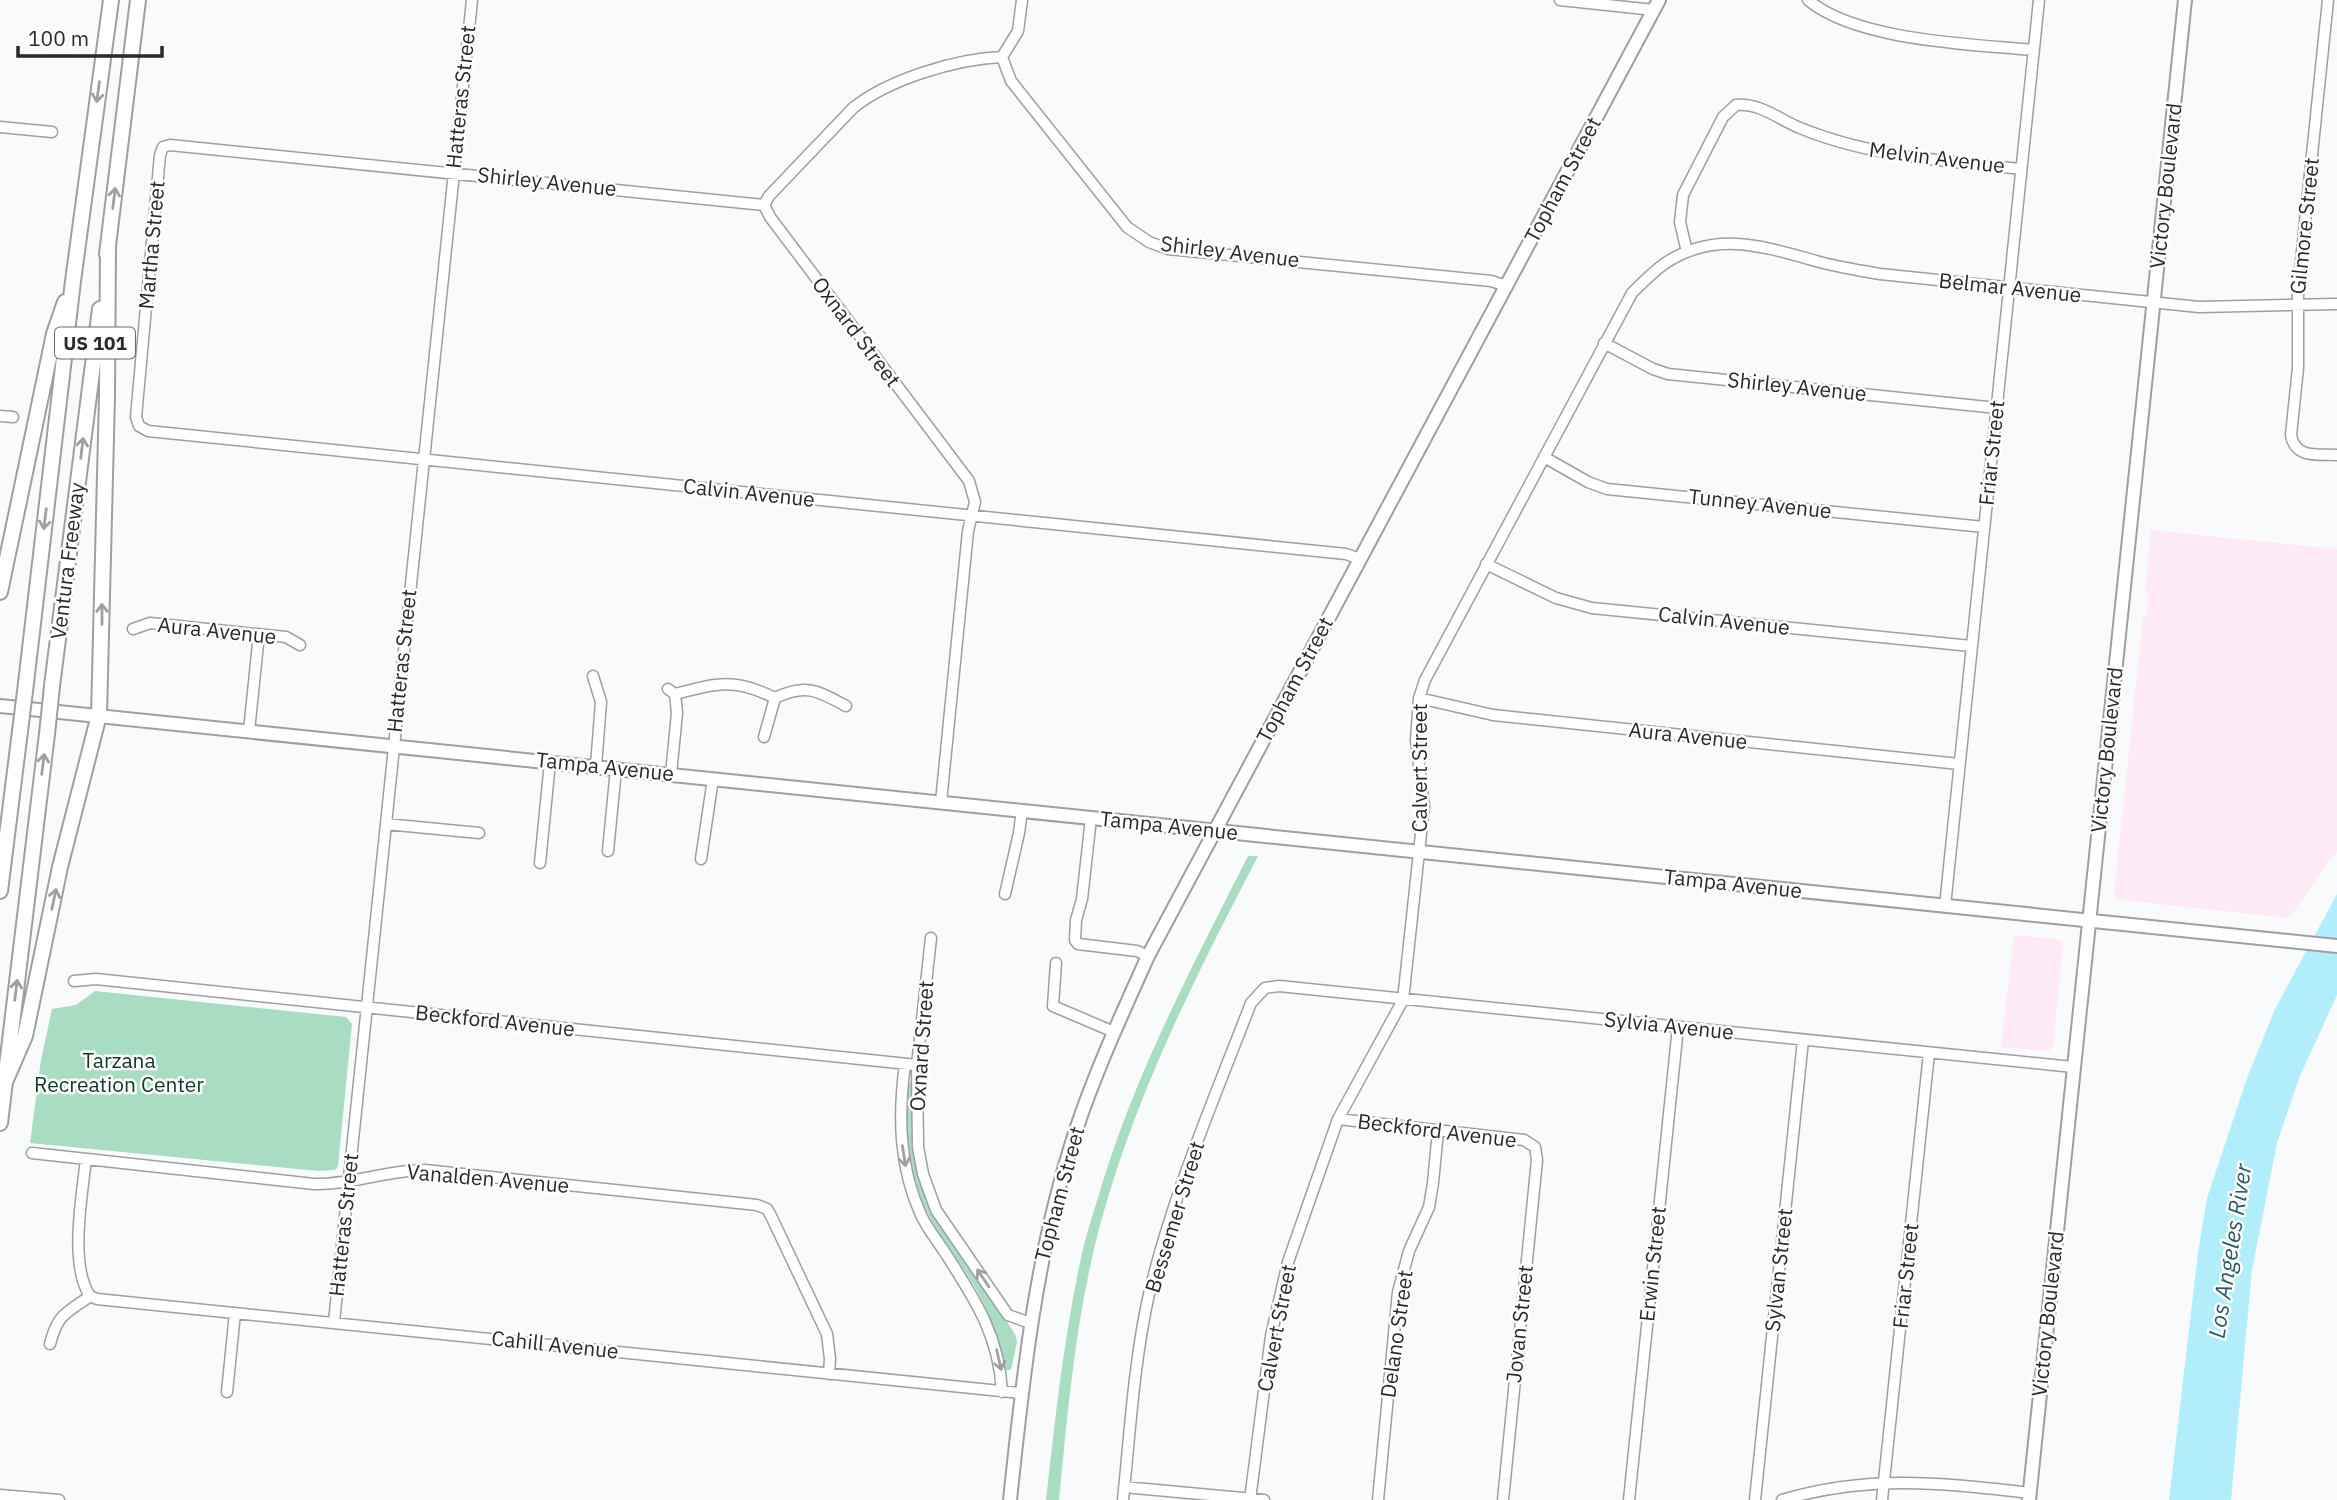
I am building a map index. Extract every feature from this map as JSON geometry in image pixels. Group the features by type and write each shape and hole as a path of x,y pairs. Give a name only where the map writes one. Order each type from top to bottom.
{"highway":[{"name":"Ventura Freeway","path":"0,891 73,281 111,0"},
{"name":"Ventura Freeway","path":"0,1123 138,0"},
{"path":"5,1082 25,1036 60,867 99,715 108,246"},
{"path":"0,592 54,334 73,281"}],"main road":[{"name":"Victory Boulevard","path":"2029,1496 2185,0"},
{"name":"Topham Street","path":"1021,1394 1030,1323 1060,1185 1089,1094 1148,956 1657,5"},
{"name":"Tampa Avenue","path":"0,706 2337,946"},
{"path":"1010,1500 1021,1394"}],"street":[{"name":"Hatteras Street","path":"334,1322 471,0"},
{"path":"764,205 769,196 834,127 869,95 957,62 1002,57 1017,31 1022,0"},
{"path":"1560,0 1657,5"},
{"path":"1808,0 1843,19 1903,36 2033,50"},
{"name":"Friar Street","path":"1945,906 2039,0"},
{"name":"Gilmore Street","path":"2328,0 2297,303 2298,368 2291,435 2292,444 2298,450 2315,455 2337,454"},
{"name":"Shirley Avenue","path":"1002,57 1011,81 1099,192 1127,227 1149,242 1168,249 1491,281 1507,286"},
{"name":"Melvin Avenue","path":"1687,252 1680,222 1683,195 1723,117 1737,105 1755,106 1800,128 1854,147 1885,154 2021,169"},
{"path":"0,127 52,132"},
{"name":"Shirley Avenue","path":"163,147 179,146 764,205"},
{"name":"Martha Street","path":"139,426 136,417 163,147"},
{"name":"Oxnard Street","path":"764,205 770,217 969,481 975,502 968,531 941,802"},
{"name":"Belmar Avenue","path":"1687,252 1718,244 1755,244 1841,267 2154,303 2211,307 2337,304"},
{"name":"Calvert Street","path":"1251,1499 1271,1336 1288,1262 1338,1119 1403,1000 1424,797 1416,740 1419,698 1425,680 1632,293 1665,264 1687,252"},
{"name":"Shirley Avenue","path":"1604,343 1668,374 1997,408"},
{"path":"0,416 12,417"},
{"name":"Calvin Avenue","path":"139,426 148,431 1346,554 1360,559"},
{"name":"Tunney Avenue","path":"1544,457 1588,482 1607,489 1984,527"},
{"name":"Calvin Avenue","path":"1486,564 1556,598 1592,608 1972,646"},
{"name":"Aura Avenue","path":"133,629 150,623 286,637 300,645"},
{"path":"249,731 259,634"},
{"path":"593,676 601,702 596,766"},
{"path":"671,775 677,713 671,692 727,683 745,684 775,698 802,688 818,691 846,706"},
{"path":"764,737 775,698"},
{"name":"Aura Avenue","path":"1419,698 1493,715 1959,764"},
{"path":"540,863 550,762"},
{"path":"608,851 616,769"},
{"path":"701,859 713,779"},
{"path":"1005,894 1022,810"},
{"path":"1091,818 1075,940 1079,944 1137,951 1148,956"},
{"path":"386,824 479,833"},
{"name":"Oxnard Street","path":"931,938 917,1065 916,1112 923,1174 936,1210 1008,1315 1030,1323"},
{"path":"1056,963 1053,1006 1114,1032"},
{"name":"Beckford Avenue","path":"74,981 96,979 917,1065"},
{"name":"Sylvia Avenue","path":"1265,988 1279,986 2073,1067"},
{"name":"Bessemer Street","path":"1123,1500 1138,1362 1149,1297 1162,1244 1178,1192 1251,1003 1265,988"},
{"name":"Erwin Street","path":"1629,1500 1678,1027"},
{"name":"Sylvan Street","path":"1755,1500 1803,1040"},
{"name":"Friar Street","path":"1882,1500 1929,1053"},
{"name":"Oxnard Street","path":"905,1063 900,1112 907,1175 922,1217 979,1304 987,1322 1002,1372 1002,1392"},
{"name":"Beckford Avenue","path":"1338,1119 1524,1140 1535,1147"},
{"name":"Delano Street","path":"1378,1500 1398,1292 1409,1251 1429,1207 1438,1131"},
{"name":"Jovan Street","path":"1503,1500 1537,1160 1535,1147"},
{"name":"Vanalden Avenue","path":"32,1153 314,1184 425,1170 757,1205 767,1209 771,1216 827,1334 829,1374"},
{"path":"50,1344 56,1323 65,1312 90,1296 85,1289 77,1259 86,1159"},
{"name":"Cahill Avenue","path":"90,1296 97,1299 1021,1394"},
{"path":"227,1392 235,1313"},
{"path":"1782,1500 1845,1485 1884,1482 1927,1482 2029,1496"},
{"path":"1124,1487 1264,1500"},
{"path":"0,1495 59,1500"}],"shaded area":[{"path":"2151,530 2337,549 2337,851 2289,918 2120,900 2114,895 2143,618 2147,616 2148,595 2145,591"},
{"path":"2014,935 2058,939 2063,944 2053,1047 2048,1051 2001,1047"}],"green space":[{"path":"1248,856 1258,856 1208,953 1162,1052 1122,1153 1092,1258 1080,1318 1059,1500 1046,1500 1070,1318 1083,1251 1111,1156 1164,1025"},
{"name":"Tarzana Recreation Center","path":"95,991 346,1017 352,1024 338,1166 335,1170 319,1171 30,1143 41,1060 52,1009 76,1005"},
{"path":"911,1082 914,1084 913,1142 925,1188 1016,1336 1011,1370 1006,1370 994,1328 981,1299 932,1221 918,1192 910,1165 906,1131 907,1085"}],"water":[{"name":"Los Angeles River","path":"2337,894 2337,995 2299,1078 2277,1143 2252,1270 2231,1500 2169,1500 2207,1198 2247,1078 2275,1009"}]}
